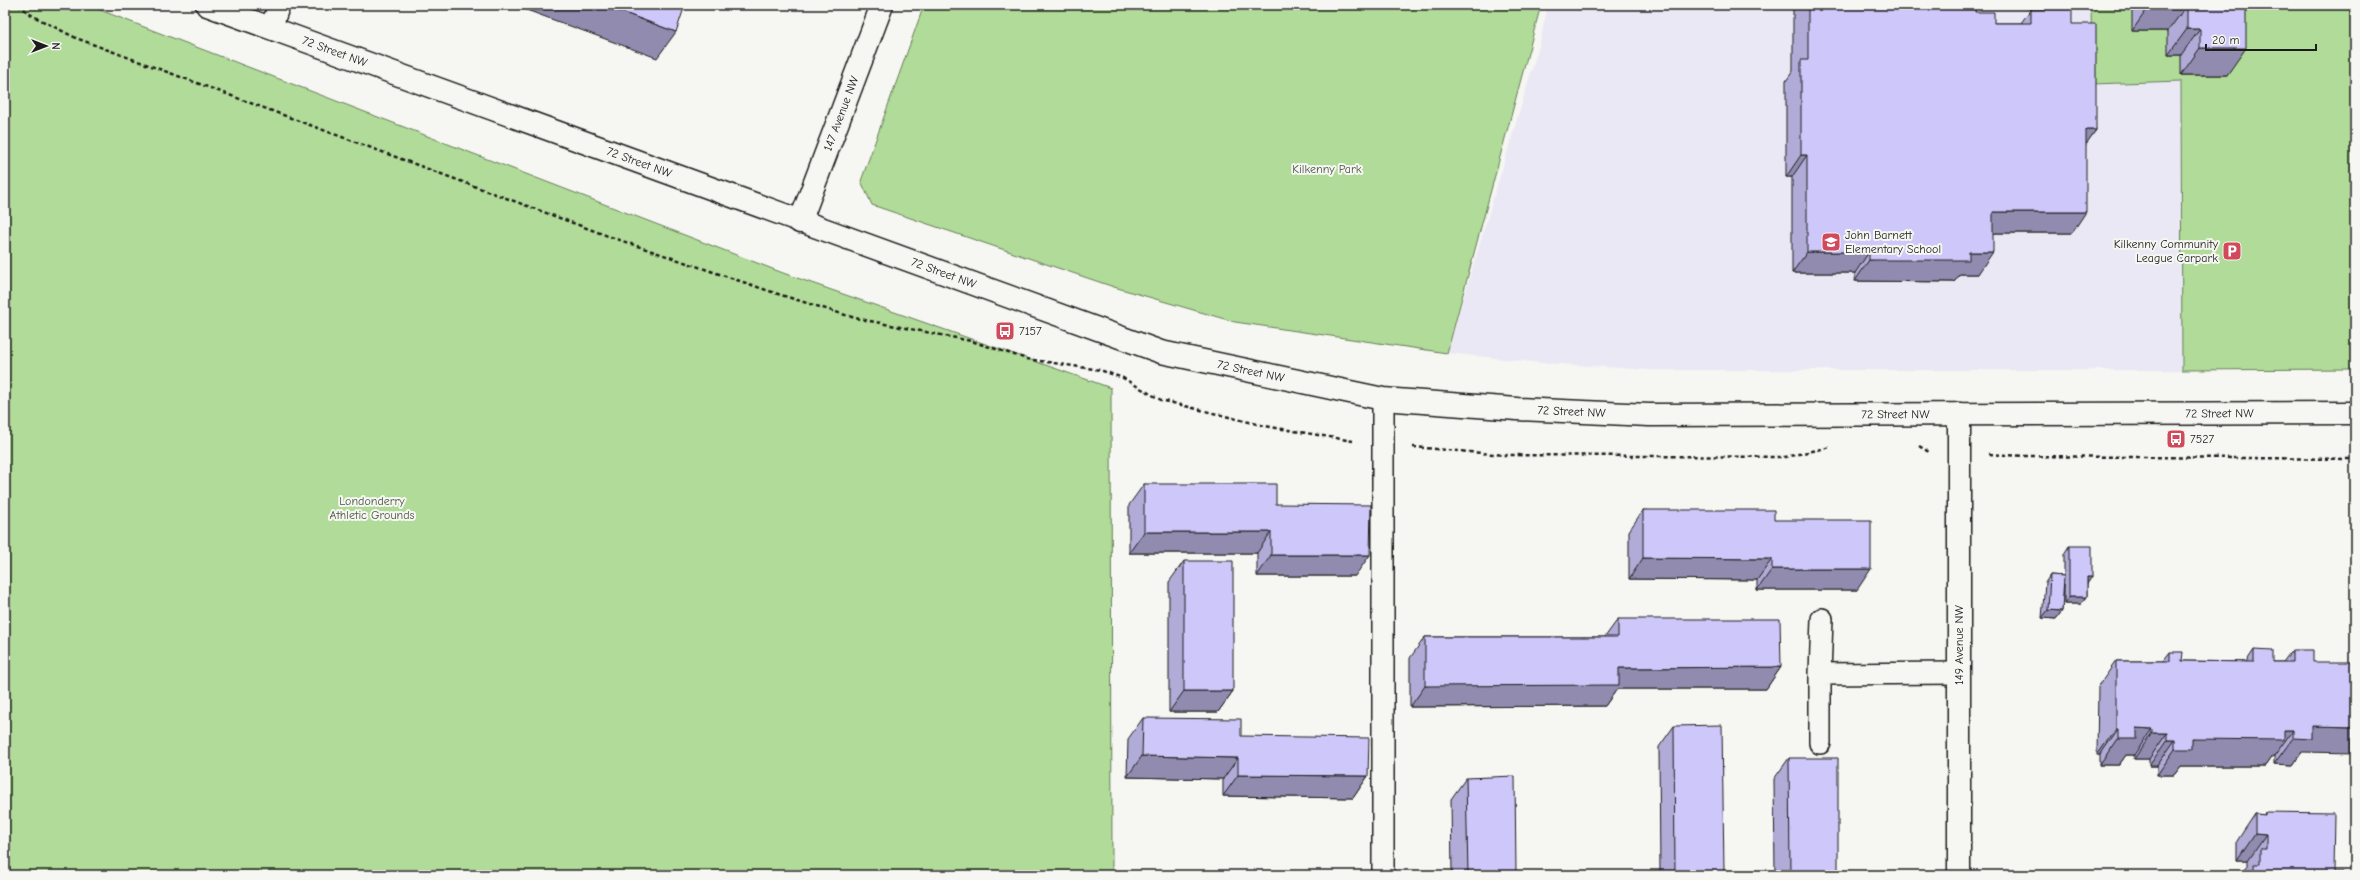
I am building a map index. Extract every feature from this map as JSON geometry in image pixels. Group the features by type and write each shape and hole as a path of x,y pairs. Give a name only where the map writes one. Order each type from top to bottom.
{"street":[{"name":"72 Street NW","path":"207,5 240,11 271,28 800,222 1161,352 1383,399 1517,410 1649,415 2355,413"},
{"name":"147 Avenue NW","path":"800,222 882,5"},
{"name":"149 Avenue NW","path":"1960,414 1960,875"}],"lane":[{"path":"271,28 279,5"},
{"path":"1383,399 1383,875"},
{"path":"1820,743 1822,619"},
{"path":"1820,674 1960,673"}],"path":[{"path":"18,5 33,16 76,38 608,236 778,294 855,318 971,341 1027,359 1100,370 1123,378 1161,400 1204,411 1348,441 1383,443 1462,453 1504,455 1785,457 1839,445"},
{"path":"2010,454 2024,456 2355,459"}],"shaded area":[{"name":"John Barnett Elementary School","path":"1548,5 2091,5 2092,84 2181,81 2182,370 1649,370 1543,363 1447,353 1539,46"}],"green space":[{"name":"Londonderry Athletic Grounds","path":"5,5 87,5 783,273 1111,388 1112,875 5,875"},
{"name":"Kilkenny Park","path":"924,5 1541,5 1447,353 1235,322 1114,287 872,205 861,181"},
{"path":"2091,5 2355,5 2355,369 2182,370 2181,81 2092,84"}],"building":[{"path":"603,5 685,5 676,32"},
{"path":"1808,5 1975,5 1975,12 1994,12 1994,23 2031,23 2031,9 2072,9 2072,24 2096,24 2096,130 2086,130 2086,212 1993,212 1993,252 1969,252 1969,260 1869,260 1869,252 1807,252 1807,155 1801,155 1801,60 1808,60"},
{"path":"2187,5 2246,5 2246,48 2200,48 2200,29 2187,29"},
{"path":"1144,484 1276,484 1276,504 1371,505 1370,555 1271,555 1271,532 1144,532"},
{"path":"1643,510 1774,510 1774,520 1871,520 1871,569 1772,569 1772,559 1643,558"},
{"path":"2069,546 2092,546 2092,577 2087,577 2087,597 2069,597"},
{"path":"1184,561 1233,561 1233,691 1184,691"},
{"path":"2050,575 2064,576 2062,611 2048,610"},
{"path":"1618,619 1780,619 1781,667 1619,668 1619,685 1425,686 1425,637 1618,637"},
{"path":"2254,650 2273,651 2273,662 2292,662 2292,650 2313,650 2313,662 2355,662 2355,727 2312,726 2312,739 2293,738 2293,730 2284,730 2284,740 2192,739 2192,749 2175,749 2175,740 2167,740 2167,733 2152,733 2152,729 2137,728 2137,739 2118,739 2118,729 2116,729 2116,661 2170,661 2170,652 2183,652 2182,661 2254,662"},
{"path":"1143,718 1241,719 1241,736 1369,738 1368,776 1238,775 1238,758 1142,756"},
{"path":"1722,725 1724,873 1740,873 1740,875 1675,875 1674,726"},
{"path":"1789,758 1838,758 1838,874 1855,875 1790,875"},
{"path":"1515,776 1516,875 1468,875 1466,778"},
{"path":"2266,812 2334,813 2333,872 2342,872 2342,875 2245,875 2245,873 2254,873 2254,864 2260,864 2260,849 2266,849 2266,834 2255,833 2255,814 2266,815"}],"place":[{"name":"John Barnett Elementary School","path":"1831,242"},
{"name":"Kilkenny Community League Carpark","path":"2232,251"},
{"name":"7157","path":"1005,331"},
{"name":"7527","path":"2176,439"}]}
